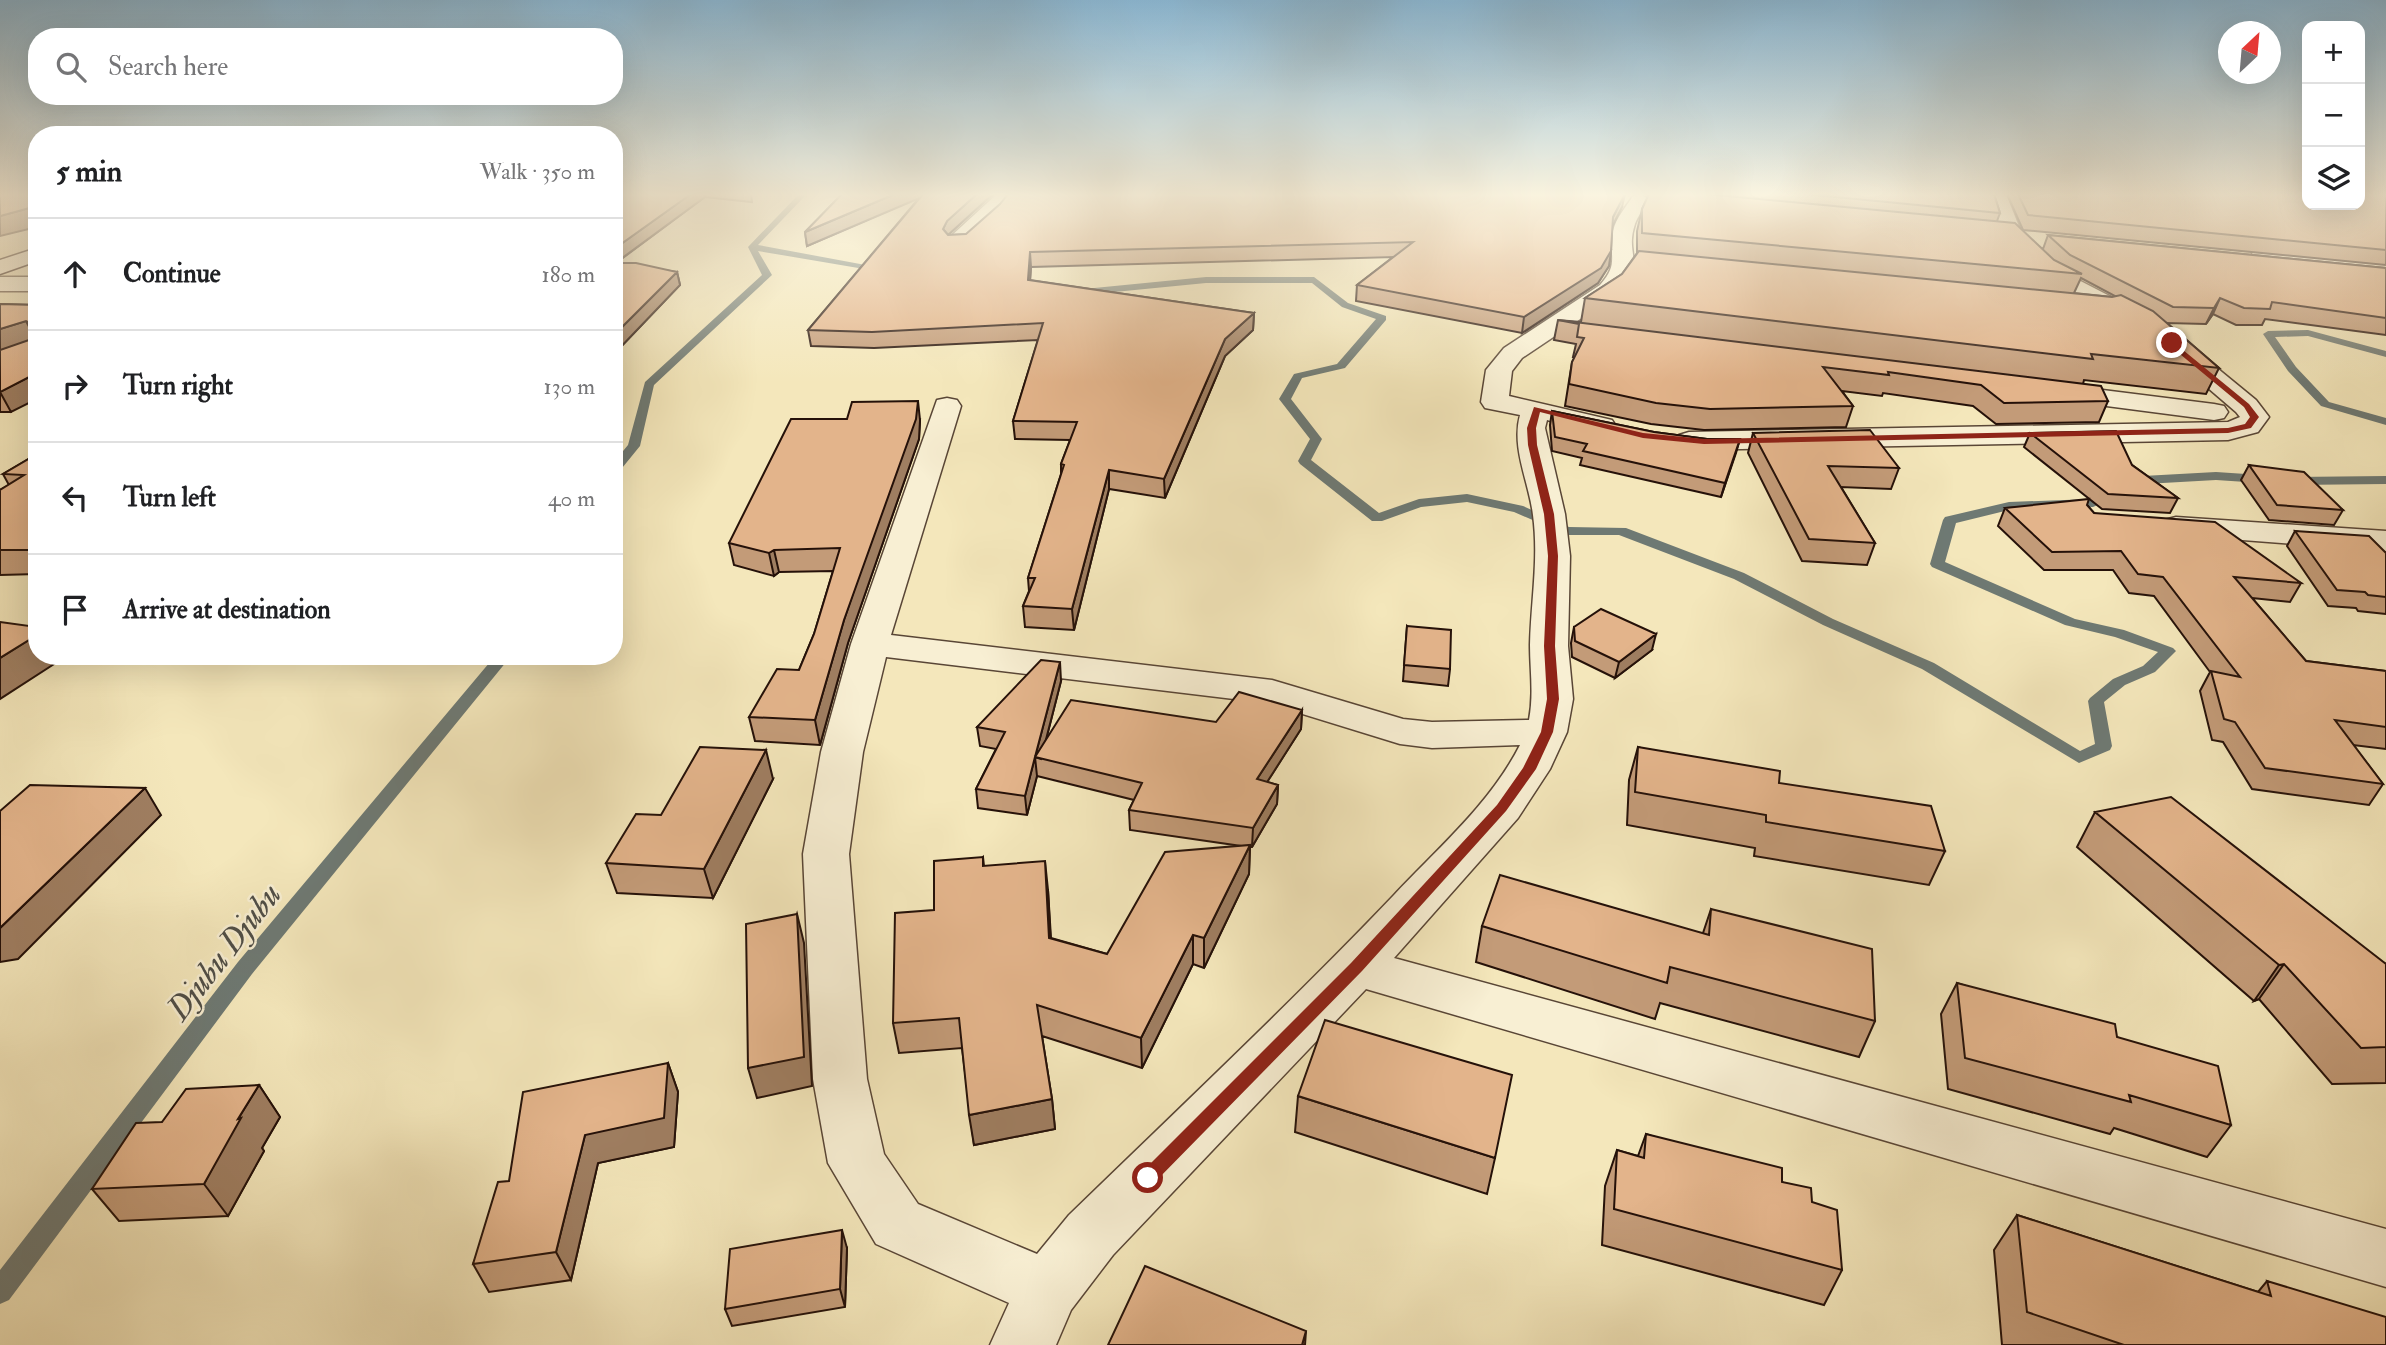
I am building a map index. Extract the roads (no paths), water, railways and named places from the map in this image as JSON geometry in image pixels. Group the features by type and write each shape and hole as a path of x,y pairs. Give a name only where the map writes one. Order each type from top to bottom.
{"street":[{"path":"0,267 28,257"},
{"path":"1629,432 1536,409 1495,402 1495,395 1499,370 1513,354 1608,290 1633,265 1631,257"},
{"path":"2041,257 2055,277 2153,328 2246,406 2255,417"},
{"path":"2248,257 2386,275"},
{"path":"2254,257 2386,265"},
{"path":"0,284 28,284"},
{"path":"2069,307 2124,313"},
{"path":"1549,328 1591,333"},
{"path":"2034,389 2255,417"},
{"path":"947,406 870,644 842,752 826,854 840,1079 857,1163 897,1224 1048,1289"},
{"path":"1023,1345 1048,1289 1091,1235 1356,967 1502,808 1529,769 1547,732 1553,699 1549,646 1553,556 1549,520 1531,428 1536,409"},
{"path":"1662,439 1717,442 2228,431 2248,426 2255,417"},
{"path":"2152,525 2386,541"},
{"path":"870,644 1272,692 1306,700 1400,731 1432,734 1547,732"},
{"path":"1356,967 2386,1258"}],"waterway":[{"name":"Djubu Djubu","path":"623,459 634,446 649,384 767,275 757,257"},
{"path":"810,257 882,269"},
{"path":"1084,292 1206,280 1314,280 1345,305 1382,318 1341,366 1298,376 1285,399 1316,439 1304,461 1377,518 1419,503 1467,498 1518,509 1567,531 1621,531 1739,576 1828,622 1928,666 2079,758 2104,746 2096,701 2119,682 2149,669 2168,651 2119,633 2070,622 1937,564 1950,520 2009,506 2093,503 2143,480 2216,476 2261,479"},
{"path":"2386,354 2308,333 2268,334 2292,369 2325,404 2386,422"},
{"path":"2294,481 2386,480"},
{"name":"Djubu Djubu","path":"0,1291 245,968 496,665"}]}
